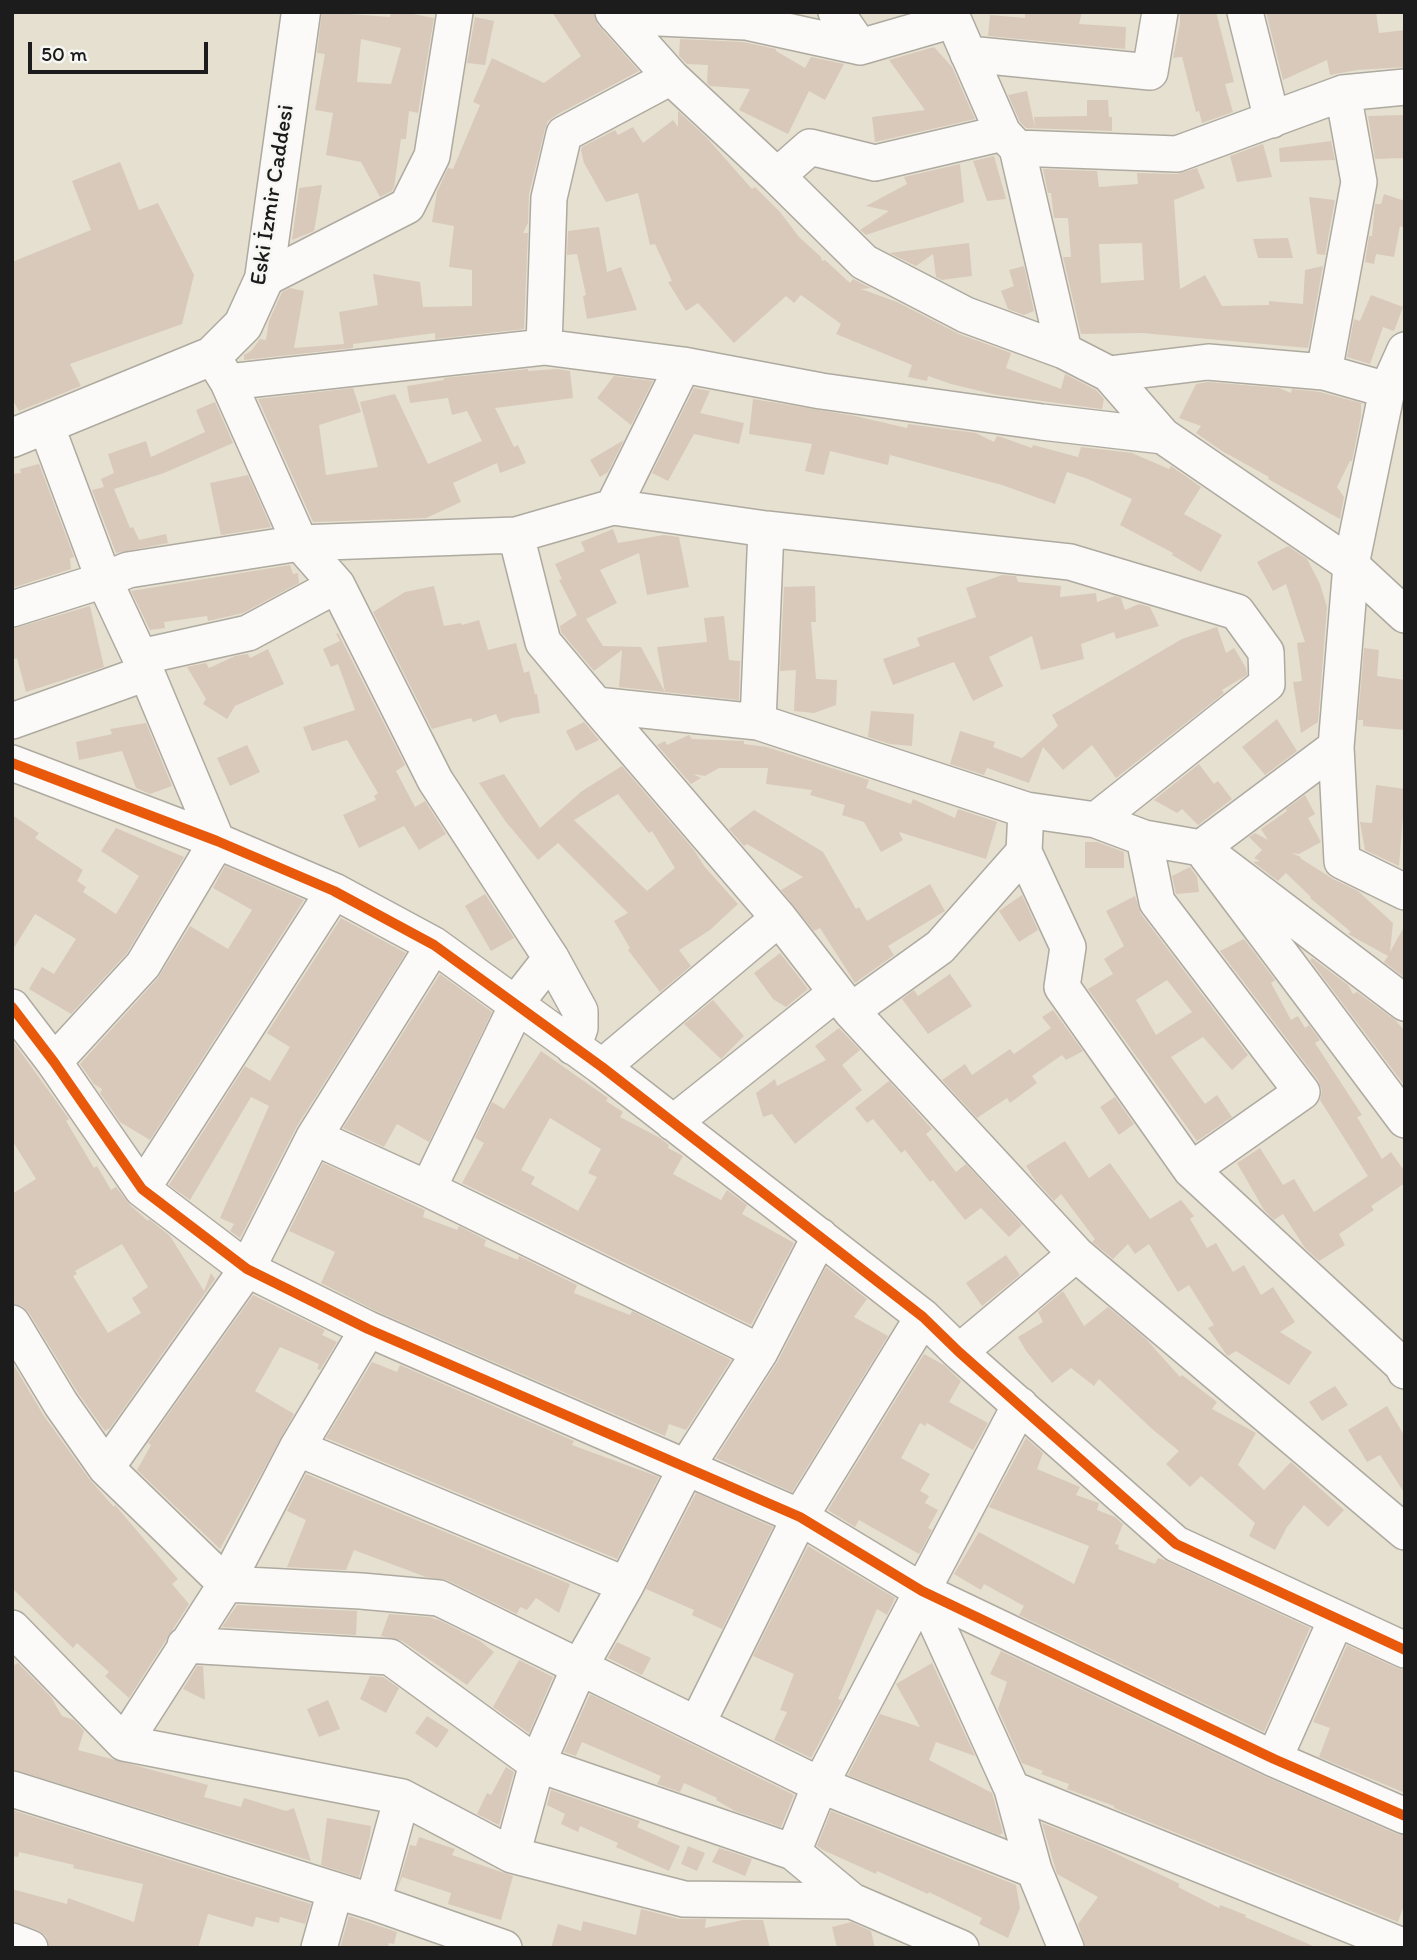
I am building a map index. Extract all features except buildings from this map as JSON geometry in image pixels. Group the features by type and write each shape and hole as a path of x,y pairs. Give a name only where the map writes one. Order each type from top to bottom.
{"main road":[{"path":"220,369 243,267 279,12"},
{"name":"Eski İzmir Caddesi","path":"29,432 220,369 264,279 301,12"}],"street":[{"path":"264,279 407,206 432,156 455,12"},
{"path":"836,12 860,47"},
{"path":"968,54 1150,72 1160,12"},
{"path":"1245,12 1272,120"},
{"path":"615,14 746,22 860,47 951,16 1010,140 1064,351"},
{"path":"615,14 671,78 777,176 864,262 966,315 1064,351 1109,374 1163,436 1352,565 1405,615"},
{"path":"544,347 549,198 565,134 671,78"},
{"path":"777,176 810,147 875,163 1010,140 1177,154 1343,93 1405,87"},
{"path":"1324,372 1359,182 1343,93"},
{"path":"573,1047 580,1028 580,1012 551,958 435,780 337,585 300,543 220,369 544,347 683,365 821,391 1163,436"},
{"path":"1404,892 1342,861 1336,747 1352,565 1387,390 1405,350"},
{"path":"1109,374 1208,362 1324,372 1387,390"},
{"path":"613,507 683,365"},
{"path":"29,432 104,580 217,841"},
{"path":"12,609 128,570 300,543 516,535 613,507 766,528 1070,562 1237,612 1266,652 1267,684 1096,820"},
{"path":"758,722 766,528"},
{"path":"516,535 543,642 779,919 844,1002 1076,1254 1405,1532"},
{"path":"12,721 143,665 248,633 337,585"},
{"path":"596,705 758,722 1026,810 1096,820 1144,838 1201,848 1405,1003"},
{"path":"1201,848 1336,747"},
{"path":"12,763 217,841 334,891 434,945 602,1068 923,1317 1176,1544 1405,1650"},
{"path":"1026,810 1024,852 1068,947 1062,987 1191,1170 1402,1365 1405,1371"},
{"path":"1144,838 1157,901 1302,1093 1191,1170"},
{"path":"54,1062 143,965 217,841"},
{"path":"1201,848 1405,1120"},
{"path":"673,1123 844,1002 940,947 1024,852"},
{"path":"142,1189 334,891"},
{"path":"602,1068 779,919"},
{"path":"106,1468 247,1269 314,1137 434,945"},
{"path":"428,1189 522,995 551,958"},
{"path":"12,1007 54,1062 142,1189 247,1269 368,1329 800,1517 922,1591 1274,1759 1405,1816"},
{"path":"314,1137 428,1189 760,1352"},
{"path":"512,1855 537,1764 580,1666 626,1586 687,1466 760,1352 820,1236"},
{"path":"959,1352 1076,1254"},
{"path":"697,1724 800,1517 923,1317"},
{"path":"12,1323 61,1404 106,1468 226,1584 439,1598 820,1785 1034,1870"},
{"path":"124,1744 226,1584 297,1448 368,1329"},
{"path":"793,1852 820,1785 1020,1405"},
{"path":"297,1448 626,1586"},
{"path":"922,1591 1012,1789 1034,1870 1066,1948"},
{"path":"1274,1759 1336,1620"},
{"path":"12,1628 124,1744 402,1797 512,1855 684,1899 852,1901"},
{"path":"185,1645 390,1657 537,1764 793,1852 852,1901 961,1948"},
{"path":"12,1789 373,1902 504,1948"},
{"path":"1012,1789 1405,1947"},
{"path":"373,1902 402,1797"},
{"path":"319,1948 335,1891"},
{"path":"12,1941 30,1948"}],"cycle path":[{"path":"12,763 217,841 334,891 434,945 602,1067 923,1317 1176,1544 1405,1650"},
{"path":"12,1007 54,1062 142,1189 247,1269 368,1329 800,1517 922,1591 1274,1759 1405,1816"}]}
